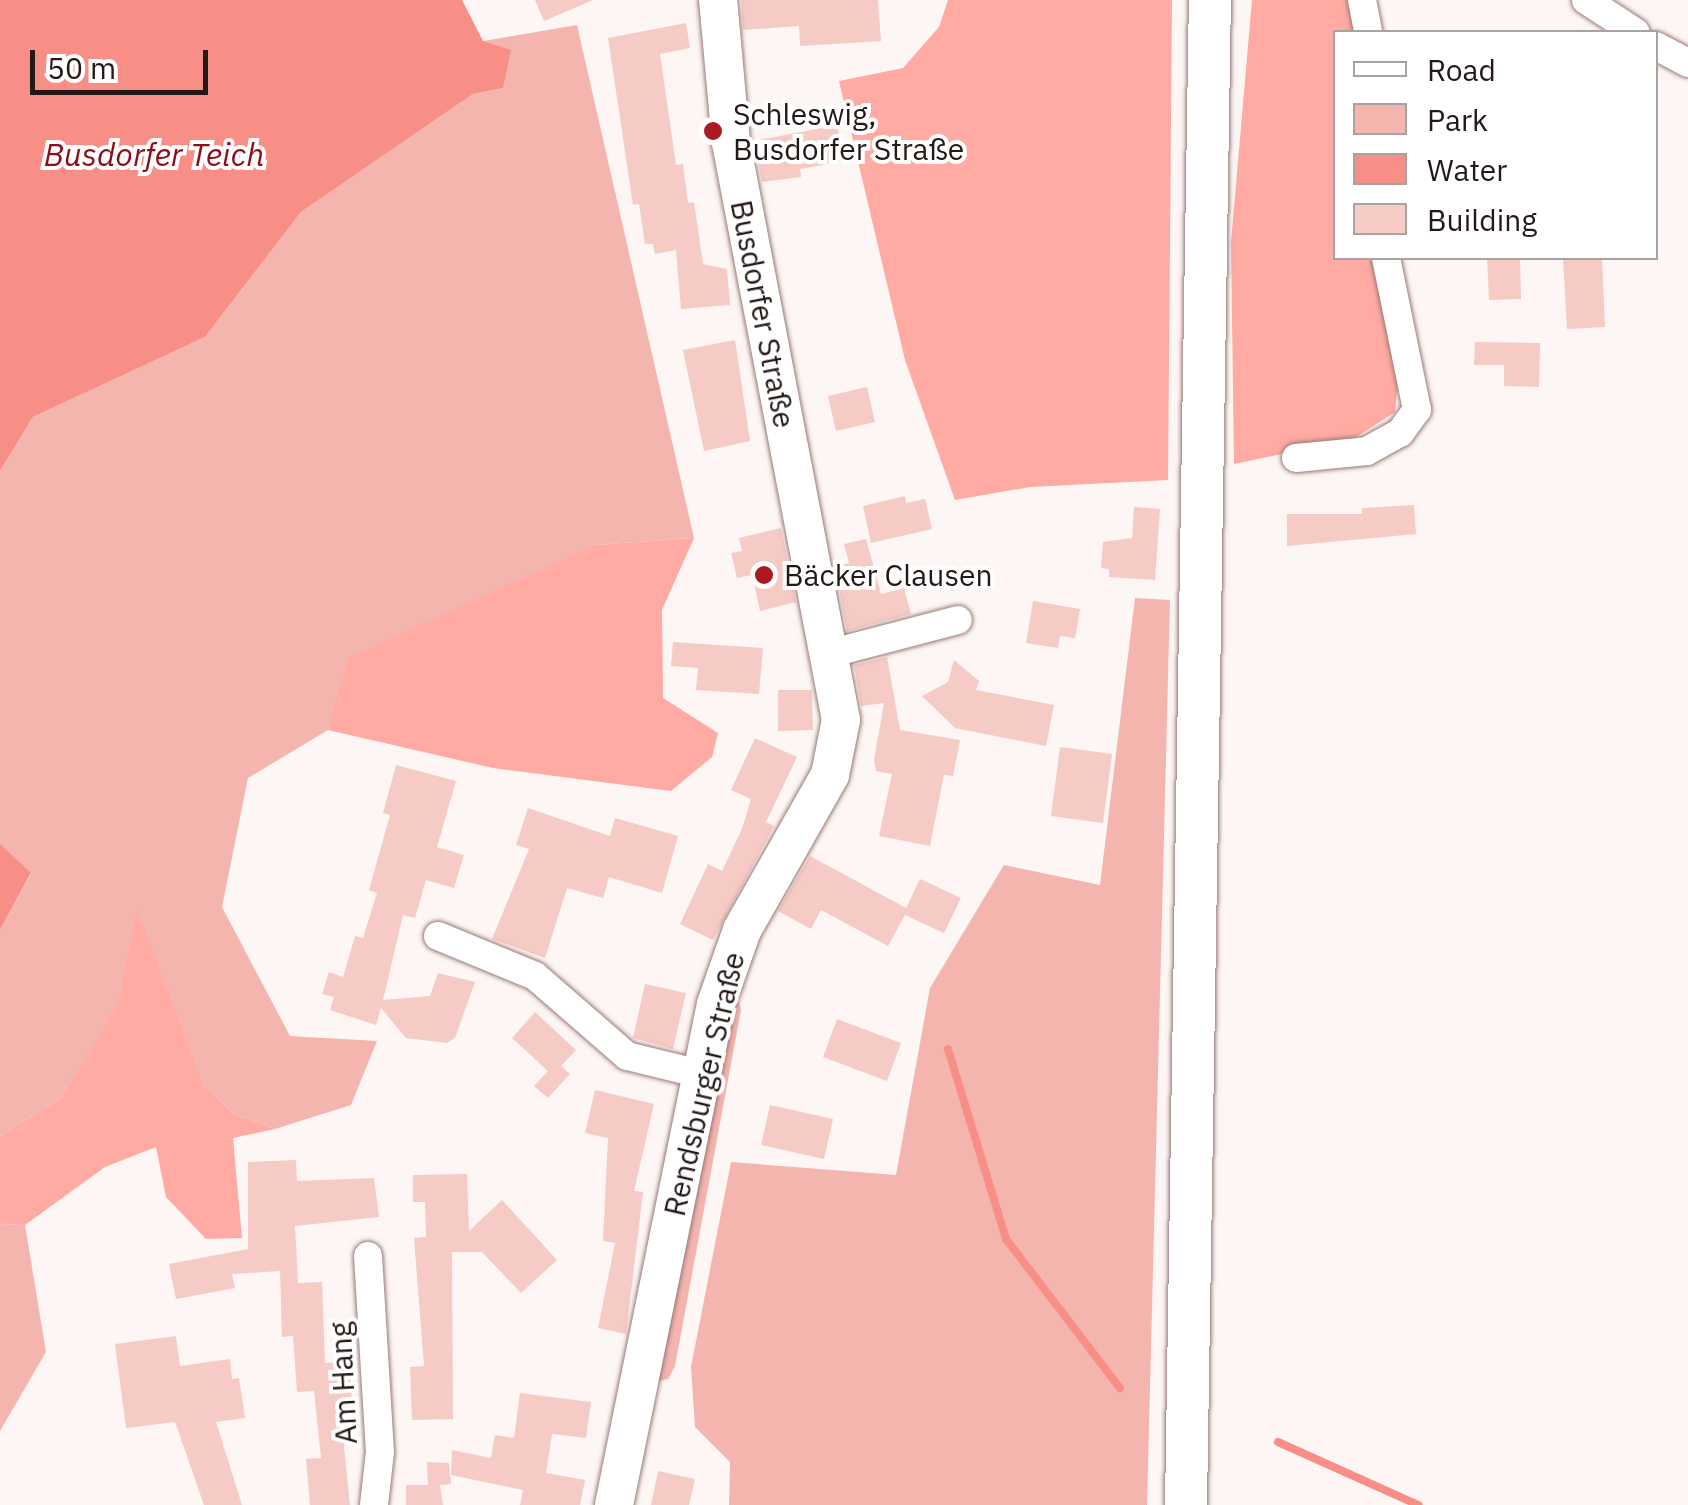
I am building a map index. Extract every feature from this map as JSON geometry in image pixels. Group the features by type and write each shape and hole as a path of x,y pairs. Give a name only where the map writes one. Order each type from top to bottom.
{"main road":[{"path":"1186,1505 1210,0"}],"street":[{"name":"Busdorfer Straße","path":"718,0 731,142 829,639"},
{"path":"1362,0 1368,30"},
{"path":"1586,0 1631,30"},
{"path":"1658,47 1688,63"},
{"path":"1296,458 1367,451 1400,433 1417,410 1386,260"},
{"path":"829,639 958,620"},
{"name":"Rendsburger Straße","path":"614,1505 701,1074 742,930 830,775 841,720 829,639"},
{"path":"438,936 535,976 627,1056 701,1074"},
{"name":"Am Hang","path":"368,1256 380,1452 374,1505"}],"green space":[{"path":"577,25 694,538 595,545 333,715 328,730 248,778 222,907 290,1036 377,1041 351,1105 275,1129 234,1114 204,1085 137,911 119,1004 60,1099 0,1136 0,930 31,874 0,850 0,471 33,417 205,337 301,212 473,94 503,88 483,41"},
{"path":"1135,598 1170,600 1147,1505 729,1505 730,1462 695,1427 691,1367 731,1162 896,1175 930,988 1004,865 1100,885"},
{"path":"736,989 741,1010 675,1366 668,1379 651,1383"},
{"path":"0,1224 25,1225 46,1352 0,1431"}],"shaded area":[{"path":"948,0 1172,0 1168,480 1030,487 955,500 905,360 839,81 903,68 939,27"},
{"path":"1252,0 1353,0 1359,30 1333,30 1333,260 1373,260 1398,382 1395,412 1353,439 1234,464 1231,242"},
{"path":"694,538 662,610 663,698 718,733 712,757 671,791 493,768 328,730 348,658 595,545"},
{"path":"137,909 204,1085 234,1114 275,1129 233,1138 242,1238 206,1239 166,1197 156,1147 105,1167 25,1225 0,1224 0,1136 60,1099 118,1004"}],"water":[{"name":"Busdorfer Teich","path":"0,0 462,0 483,41 511,50 503,88 473,94 301,212 205,337 33,417 0,471"},
{"path":"0,844 31,873 0,930"}],"building":[{"path":"535,0 593,0 544,21"},
{"path":"741,0 878,0 881,41 800,46 799,26 743,30"},
{"path":"686,23 690,48 660,54 676,165 683,164 688,203 694,202 703,264 727,269 730,305 681,309 676,250 655,254 653,244 645,244 639,204 633,205 608,38"},
{"path":"837,125 845,161 800,169 801,177 762,182 754,141"},
{"path":"1487,260 1520,260 1521,299 1489,300"},
{"path":"1563,260 1602,260 1605,327 1567,329"},
{"path":"735,340 750,441 704,451 683,350"},
{"path":"1475,342 1540,343 1539,387 1504,386 1504,365 1474,365"},
{"path":"867,387 875,422 836,431 828,396"},
{"path":"905,496 906,503 925,499 932,529 871,543 863,506"},
{"path":"1414,505 1416,534 1287,546 1287,514 1362,514 1362,508"},
{"path":"1134,507 1160,509 1155,580 1109,577 1109,569 1101,568 1103,542 1132,538"},
{"path":"781,528 796,602 760,611 752,575 737,578 731,553 742,551 739,538"},
{"path":"866,539 881,594 904,588 911,614 847,631 835,567 849,563 844,544"},
{"path":"1033,601 1080,609 1075,638 1060,636 1058,648 1026,643"},
{"path":"673,642 763,648 759,694 696,690 698,668 671,666"},
{"path":"887,657 900,730 960,740 953,776 944,775 930,846 879,836 892,774 876,771 874,760 884,703 861,706 854,665"},
{"path":"954,660 979,681 976,690 1054,705 1046,746 955,728 922,696 948,682"},
{"path":"778,690 812,690 813,730 778,731"},
{"path":"755,738 797,757 766,822 774,826 713,940 680,924 708,864 722,871 742,829 751,799 731,790"},
{"path":"1060,747 1112,754 1103,823 1051,816"},
{"path":"396,765 456,781 437,847 464,855 454,888 426,880 415,918 403,915 383,1000 430,996 438,973 475,982 455,1038 447,1043 406,1038 381,1008 376,1025 330,1010 334,997 322,994 329,972 343,977 355,936 363,938 377,893 369,890 390,815 383,813"},
{"path":"528,808 610,836 615,818 678,836 662,893 609,877 603,898 567,888 545,958 492,939 529,849 516,845"},
{"path":"810,856 906,908 920,879 961,898 944,933 905,915 888,946 821,910 811,929 778,911"},
{"path":"645,984 686,993 673,1049 633,1038"},
{"path":"535,1012 576,1050 561,1066 570,1074 548,1098 534,1086 548,1071 512,1038"},
{"path":"837,1019 901,1043 887,1081 823,1057"},
{"path":"595,1090 654,1104 634,1191 643,1192 626,1334 598,1328 615,1243 603,1241 608,1138 585,1133"},
{"path":"770,1105 833,1119 824,1159 761,1145"},
{"path":"296,1160 297,1181 374,1178 379,1217 295,1226 298,1283 322,1282 325,1363 349,1362 353,1417 346,1417 344,1448 350,1505 310,1505 306,1459 321,1458 314,1391 297,1392 293,1336 282,1337 280,1271 232,1274 235,1288 176,1299 169,1264 248,1249 248,1162"},
{"path":"467,1174 469,1231 502,1200 557,1260 521,1293 482,1252 452,1252 453,1419 412,1420 410,1367 424,1366 414,1238 426,1237 425,1202 413,1202 413,1175"},
{"path":"176,1336 180,1366 230,1359 232,1379 239,1378 245,1418 216,1422 242,1505 204,1505 175,1422 126,1428 115,1344"},
{"path":"520,1393 591,1402 586,1438 552,1434 546,1473 585,1480 580,1505 520,1505 523,1490 451,1475 452,1450 491,1458 495,1435 514,1438"},
{"path":"427,1462 449,1463 451,1484 440,1485 443,1505 406,1505 406,1485 428,1485"},
{"path":"658,1471 695,1479 689,1505 651,1505"}],"waterway":[{"path":"948,1049 1006,1239 1120,1388"},
{"path":"1278,1442 1418,1505"}],"place":[{"name":"Schleswig, Busdorfer Straße","path":"713,131"},
{"name":"Bäcker Clausen","path":"764,575"}]}
